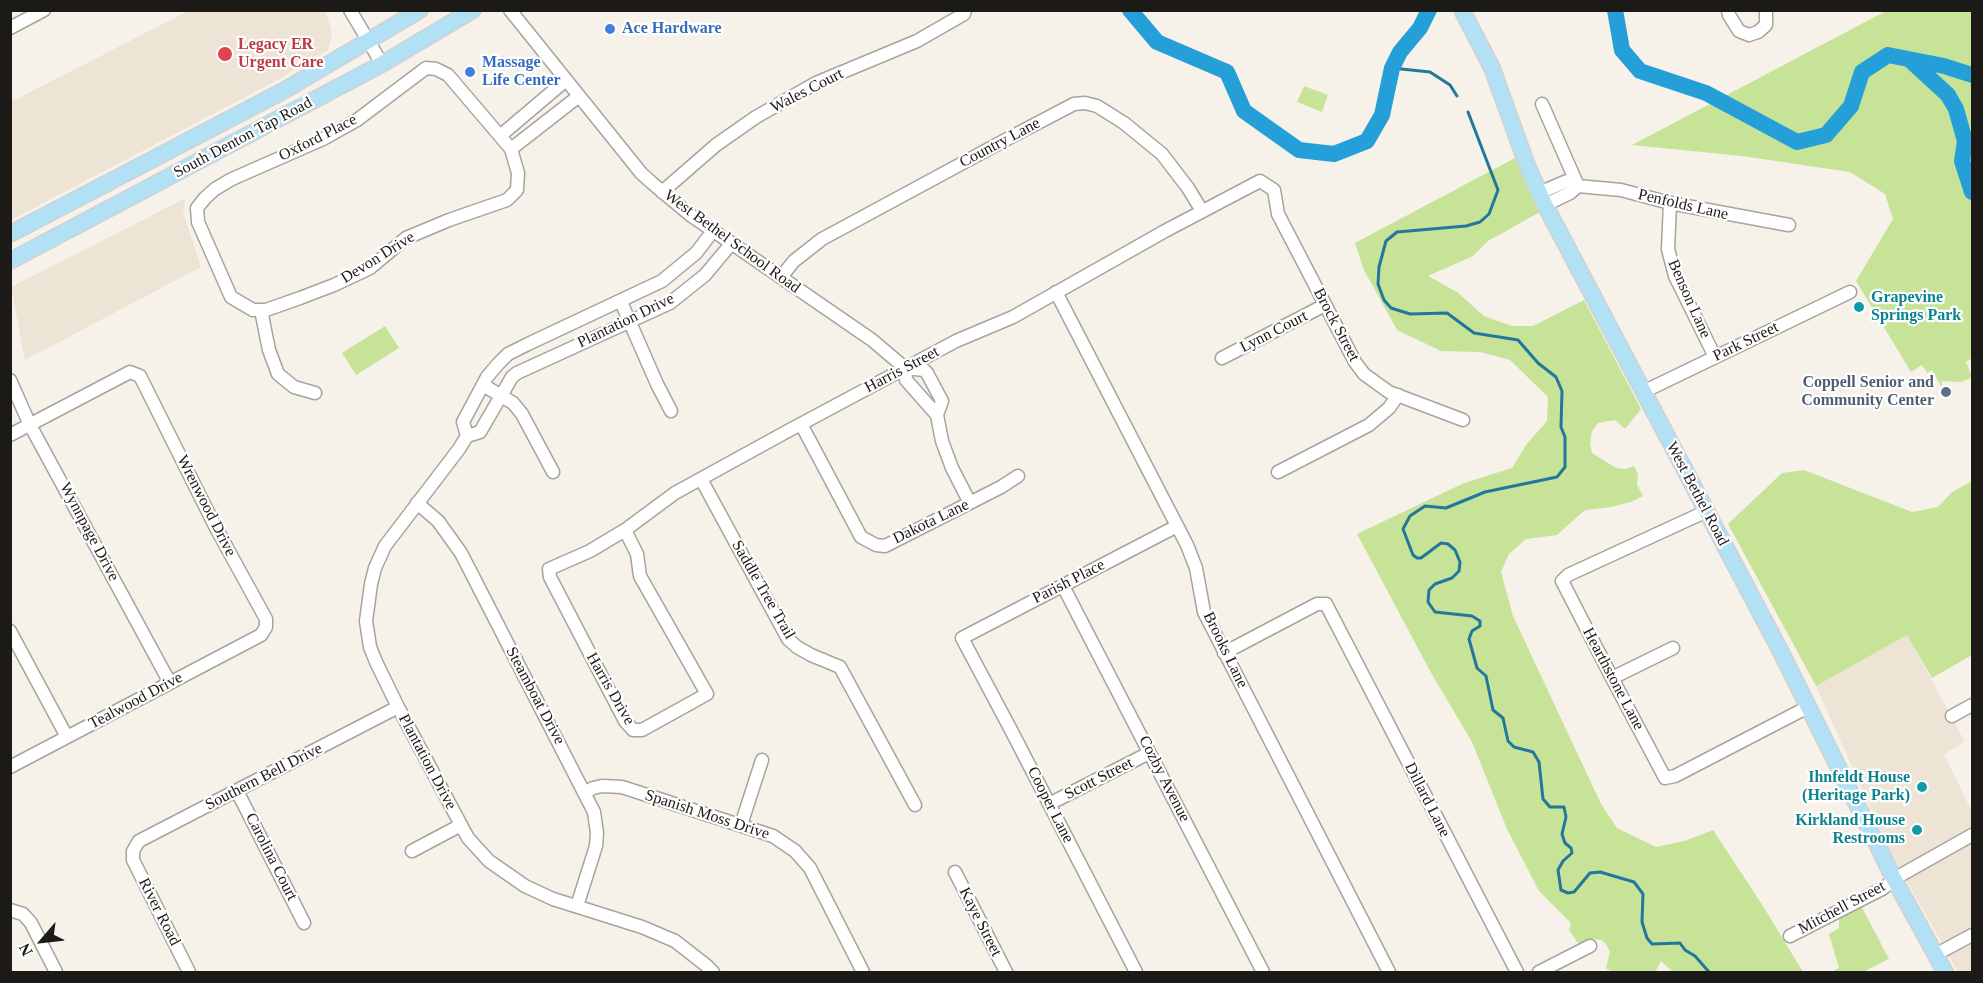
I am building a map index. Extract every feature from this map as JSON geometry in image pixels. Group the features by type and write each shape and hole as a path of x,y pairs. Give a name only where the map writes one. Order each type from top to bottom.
{"main road":[{"name":"South Denton Tap Road","path":"10,234 285,90 420,10"},
{"name":"South Denton Tap Road","path":"10,261 382,64 473,10"},
{"name":"West Bethel Road","path":"1463,14 1492,68 1527,165 1542,199 1782,654 1894,879 1945,972"},
{"path":"194,137 206,158"}],"street":[{"path":"10,28 44,10"},
{"path":"350,10 382,64"},
{"name":"West Bethel School Road","path":"510,10 641,173 713,231 872,340 905,368"},
{"name":"Wales Court","path":"662,192 716,144 756,117 816,83 916,41 964,14 965,10"},
{"path":"1728,10 1739,30 1749,35 1758,32 1766,25 1766,10"},
{"name":"Oxford Place","path":"257,310 231,297 198,222 197,208 215,189 232,179 323,139 357,120 426,68 436,69 448,75 500,136"},
{"path":"566,80 500,136 511,149 579,96"},
{"name":"Country Lane","path":"781,277 794,261 822,239 1074,104 1097,105 1150,143 1167,159 1202,211"},
{"path":"1542,104 1578,186"},
{"name":"Devon Drive","path":"257,310 266,310 334,285 370,268 406,238 449,220 507,201 517,190 519,173 511,149"},
{"name":"Harris Street","path":"549,569 590,551 701,478 956,341 1013,317 1260,181"},
{"name":"Brock Street","path":"1260,181 1274,190 1278,213 1355,362 1364,374 1389,392 1463,420"},
{"name":"Penfolds Lane","path":"1542,199 1567,181 1578,186 1621,190 1670,203 1789,225"},
{"name":"Benson Lane","path":"1670,203 1668,249 1675,276 1715,357"},
{"name":"Plantation Drive","path":"467,436 464,422 487,377 508,354 662,281 696,253 713,231"},
{"name":"Plantation Drive","path":"712,972 675,941 642,927 553,899 525,886 489,861 468,838 398,707 370,647 366,621 375,567 385,546 467,436 480,432 512,377 665,306 705,275 731,244"},
{"name":"Brooks Lane","path":"1056,292 1177,526 1196,568 1204,612 1224,653 1389,972"},
{"name":"Park Street","path":"1643,392 1850,292"},
{"path":"621,302 671,411"},
{"name":"Lynn Court","path":"1222,358 1325,305"},
{"path":"257,310 278,374 294,387 315,393"},
{"path":"937,416 942,401 927,373 924,370 905,368 906,380 937,416 942,441 952,468 970,503"},
{"name":"Wrenwood Drive","path":"30,425 130,372 140,376 215,526 266,619 266,627 261,635"},
{"name":"Wynnpage Drive","path":"10,380 30,425 170,683"},
{"path":"483,386 513,403 522,414 553,472"},
{"path":"1278,472 1369,425 1389,408 1398,395"},
{"name":"Dakota Lane","path":"801,424 861,537 868,543 885,546 1018,476"},
{"path":"10,435 30,425"},
{"name":"Saddle Tree Trail","path":"701,478 788,639 797,647 840,668 915,805"},
{"name":"Steamboat Drive","path":"417,503 438,521 461,553 586,792 596,821 596,846 577,906"},
{"name":"Hearthstone Lane","path":"1707,512 1568,575 1562,581 1612,678 1665,778 1675,776 1808,707"},
{"name":"Parish Place","path":"962,638 1177,526"},
{"name":"Harris Drive","path":"549,569 550,577 625,721 633,730 642,730 707,694 640,576 637,554 625,530"},
{"name":"Cozby Avenue","path":"1063,586 1263,972"},
{"name":"Dillard Lane","path":"1224,653 1317,604 1326,604 1340,627 1517,972"},
{"path":"10,631 67,737"},
{"name":"Tealwood Drive","path":"10,767 261,635"},
{"name":"Cooper Lane","path":"962,638 1136,972"},
{"path":"1612,678 1673,648"},
{"path":"1952,716 1972,705"},
{"name":"Southern Bell Drive","path":"133,851 139,842 398,707"},
{"name":"Scott Street","path":"1049,804 1149,753"},
{"path":"741,825 762,760"},
{"name":"Spanish Moss Drive","path":"586,792 602,786 622,787 773,836 795,851 810,868 863,972"},
{"name":"Carolina Court","path":"237,790 304,923"},
{"path":"412,851 461,825"},
{"name":"Mitchell Street","path":"1790,936 1882,890 1894,879 1972,835"},
{"name":"River Road","path":"133,851 133,860 189,972"},
{"name":"Kaye Street","path":"954,872 1006,972"},
{"path":"10,910 23,914 31,923 56,972"},
{"path":"1935,955 1972,935"},
{"path":"1539,972 1590,946"}],"shaded area":[{"path":"190,10 324,11 332,34 328,50 274,82 11,220 11,102"},
{"path":"186,198 183,212 201,267 25,360 11,287"},
{"path":"1907,634 1965,742 1944,754 1972,812 1972,972 1958,972 1888,848 1816,686"}],"green space":[{"path":"1886,11 1972,11 1972,358 1966,362 1972,377 1961,382 1942,381 1942,388 1932,370 1927,373 1922,365 1911,372 1856,281 1893,219 1885,194 1850,172 1742,156 1632,145"},
{"path":"1304,86 1328,95 1322,112 1297,102"},
{"path":"1515,158 1540,212 1488,241 1473,256 1428,276 1457,292 1484,316 1512,326 1533,326 1584,300 1641,409 1625,429 1615,420 1598,423 1592,431 1590,444 1592,453 1616,468 1626,469 1634,466 1638,474 1637,485 1643,496 1611,507 1585,510 1557,535 1526,539 1509,554 1501,572 1513,616 1601,804 1617,828 1656,847 1685,841 1713,830 1803,972 1673,972 1661,961 1655,972 1612,972 1606,968 1610,952 1606,944 1601,940 1591,939 1580,946 1569,930 1571,923 1539,891 1507,829 1472,742 1430,671 1357,534 1464,483 1512,468 1526,445 1547,421 1548,397 1510,360 1480,352 1441,351 1397,330 1364,270 1355,243"},
{"path":"385,326 399,348 356,375 342,353"},
{"path":"1804,470 1912,512 1938,507 1952,492 1972,481 1972,655 1932,678 1907,635 1816,686 1728,524 1782,473"},
{"path":"1858,900 1889,959 1863,972 1831,972 1839,968 1829,934 1839,928 1839,910"}],"waterway":[{"path":"1130,10 1157,42 1227,72 1244,111 1299,150 1334,154 1367,141 1382,115 1392,68 1400,52 1420,28 1429,10"},
{"path":"1615,10 1622,50 1640,71 1706,93 1797,142 1826,135 1851,106 1862,72 1888,55 1944,66 1972,75"},
{"path":"1910,60 1948,95 1956,109 1965,141 1962,161 1972,192"},
{"path":"1392,68 1430,72 1450,85 1457,96"},
{"path":"1468,112 1498,190 1489,214 1480,222 1466,226 1397,232 1386,241 1379,267 1378,284 1384,300 1391,308 1410,314 1447,313 1474,333 1518,340 1538,363 1556,377 1562,391 1561,427 1565,437 1565,467 1557,477 1485,492 1446,508 1425,506 1410,516 1403,529 1413,555 1417,558 1421,558 1441,543 1448,544 1455,550 1460,562 1459,571 1452,578 1435,584 1429,590 1428,602 1435,612 1472,616 1480,621 1480,626 1472,631 1469,639 1477,668 1486,676 1493,710 1503,718 1508,741 1514,747 1533,752 1539,762 1543,799 1550,807 1564,807 1566,817 1562,834 1572,853 1563,861 1558,870 1561,890 1568,893 1574,892 1590,873 1600,872 1634,882 1643,894 1642,922 1647,938 1652,944 1680,943 1709,972"}],"place":[{"name":"Ace Hardware","path":"610,29"},
{"name":"Legacy ER Urgent Care","path":"225,54"},
{"name":"Massage Life Center","path":"470,72"},
{"name":"Grapevine Springs Park","path":"1859,307"},
{"name":"Coppell Senior and Community Center","path":"1946,392"},
{"name":"Ihnfeldt House (Heritage Park)","path":"1922,787"},
{"name":"Kirkland House Restrooms","path":"1917,830"}]}
